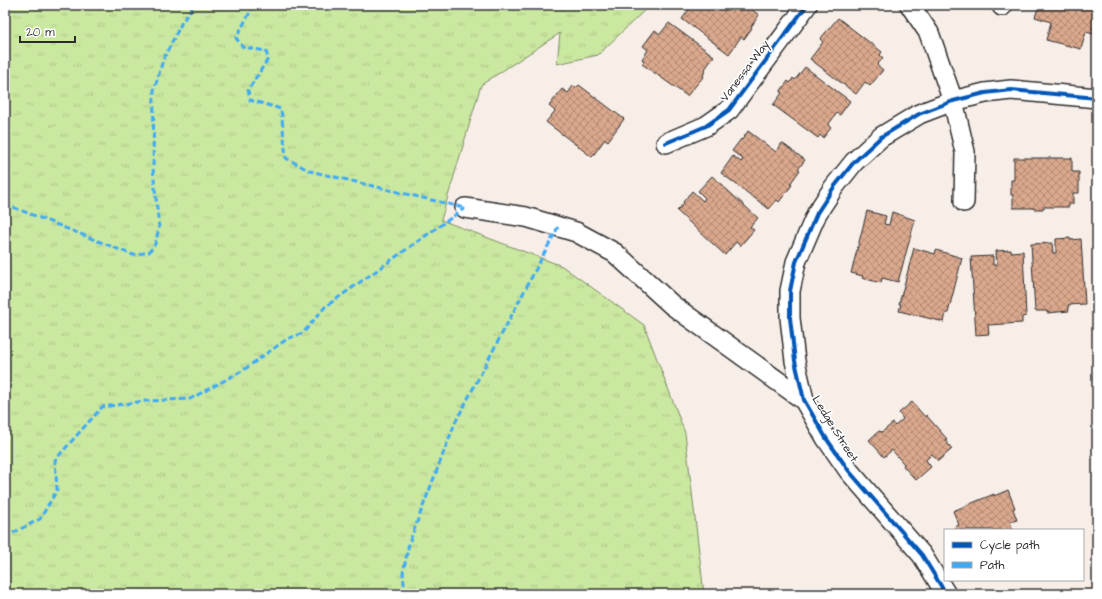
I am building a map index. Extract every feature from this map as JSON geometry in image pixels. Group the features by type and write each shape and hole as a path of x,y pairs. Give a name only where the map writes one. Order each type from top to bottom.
{"street":[{"name":"Vanessa Way","path":"666,143 706,126 729,110 807,5"},
{"path":"910,5 928,33 954,101 965,152 964,202"},
{"name":"Ledge Street","path":"946,594 922,555 849,471 826,438 804,400 795,361 790,318 790,291 796,262 817,213 834,187 854,162 881,137 919,114 954,101 986,92 1011,90 1097,98"},
{"path":"465,208 526,217 576,232 615,253 672,305 804,400"}],"green space":[{"path":"5,5 650,5 598,55 557,64 560,33 481,85 441,220 562,266 644,325 685,433 704,594 5,594"}],"building":[{"path":"687,5 746,5 759,15 744,39 741,37 729,54 682,19 691,7"},
{"path":"1039,5 1097,5 1097,35 1086,32 1081,49 1046,40 1051,22 1035,17"},
{"path":"838,18 882,52 880,55 883,58 877,65 883,70 870,86 865,82 856,94 810,59 823,42 820,39"},
{"path":"669,23 714,56 705,69 704,76 687,96 642,64 644,61 642,59 648,50 643,46 655,30 660,34"},
{"path":"805,67 850,101 840,115 837,113 828,125 831,128 823,138 820,135 818,138 773,105 782,93 780,92 788,81 790,83 793,78 795,80"},
{"path":"579,85 624,119 608,141 605,139 592,157 546,122 555,111 549,106 562,89 568,93 573,86 576,88"},
{"path":"748,131 776,152 782,143 805,160 790,184 792,185 779,202 777,200 769,209 721,173 733,156 741,162 743,159 732,151"},
{"path":"1014,158 1072,158 1072,172 1079,172 1079,193 1073,193 1073,204 1069,204 1069,207 1043,207 1043,209 1013,208 1011,180 1014,180"},
{"path":"712,176 758,218 750,227 754,230 740,246 736,242 725,255 677,211 692,191 703,201 705,198 698,191"},
{"path":"867,211 886,216 884,224 889,225 892,212 915,220 898,282 882,278 881,283 862,278 863,276 851,273"},
{"path":"1070,238 1070,240 1081,239 1085,304 1068,305 1069,311 1047,313 1047,311 1035,311 1031,244 1052,243 1053,253 1056,253 1056,239"},
{"path":"914,248 935,254 936,250 962,258 948,313 946,313 944,322 899,311 901,304 899,304"},
{"path":"1011,250 1011,252 1023,251 1026,316 1022,317 1022,323 988,325 989,334 976,335 971,257 993,256 993,265 997,265 996,251"},
{"path":"912,402 925,417 926,415 947,439 945,440 952,449 938,461 932,454 926,460 931,467 916,480 903,466 904,464 892,450 884,457 869,440 879,431 882,432 893,423 895,426 903,419 899,413"},
{"path":"1008,490 1015,508 1013,509 1017,520 1010,522 1013,529 956,529 955,527 959,525 953,511 994,494 994,496"}],"marked path":[{"path":"5,204 133,255 149,252 155,244 159,228 153,168 154,90 163,60 182,22 194,5"},
{"path":"254,5 236,38 243,47 266,51 268,59 248,90 250,100 281,109 286,158 310,171 465,208"},
{"path":"5,537 40,519 57,490 55,460 102,407 145,401 190,399 242,371 287,339 303,333 325,307 465,208"},
{"path":"405,594 403,573 409,543 455,423 558,227"}],"cycle path":[{"path":"666,143 706,126 729,110 807,5"},
{"path":"946,594 922,555 849,471 826,438 804,400 795,361 790,318 790,291 796,262 817,213 834,187 854,162 881,137 919,114 953,101 985,93 1011,90 1097,98"}]}
